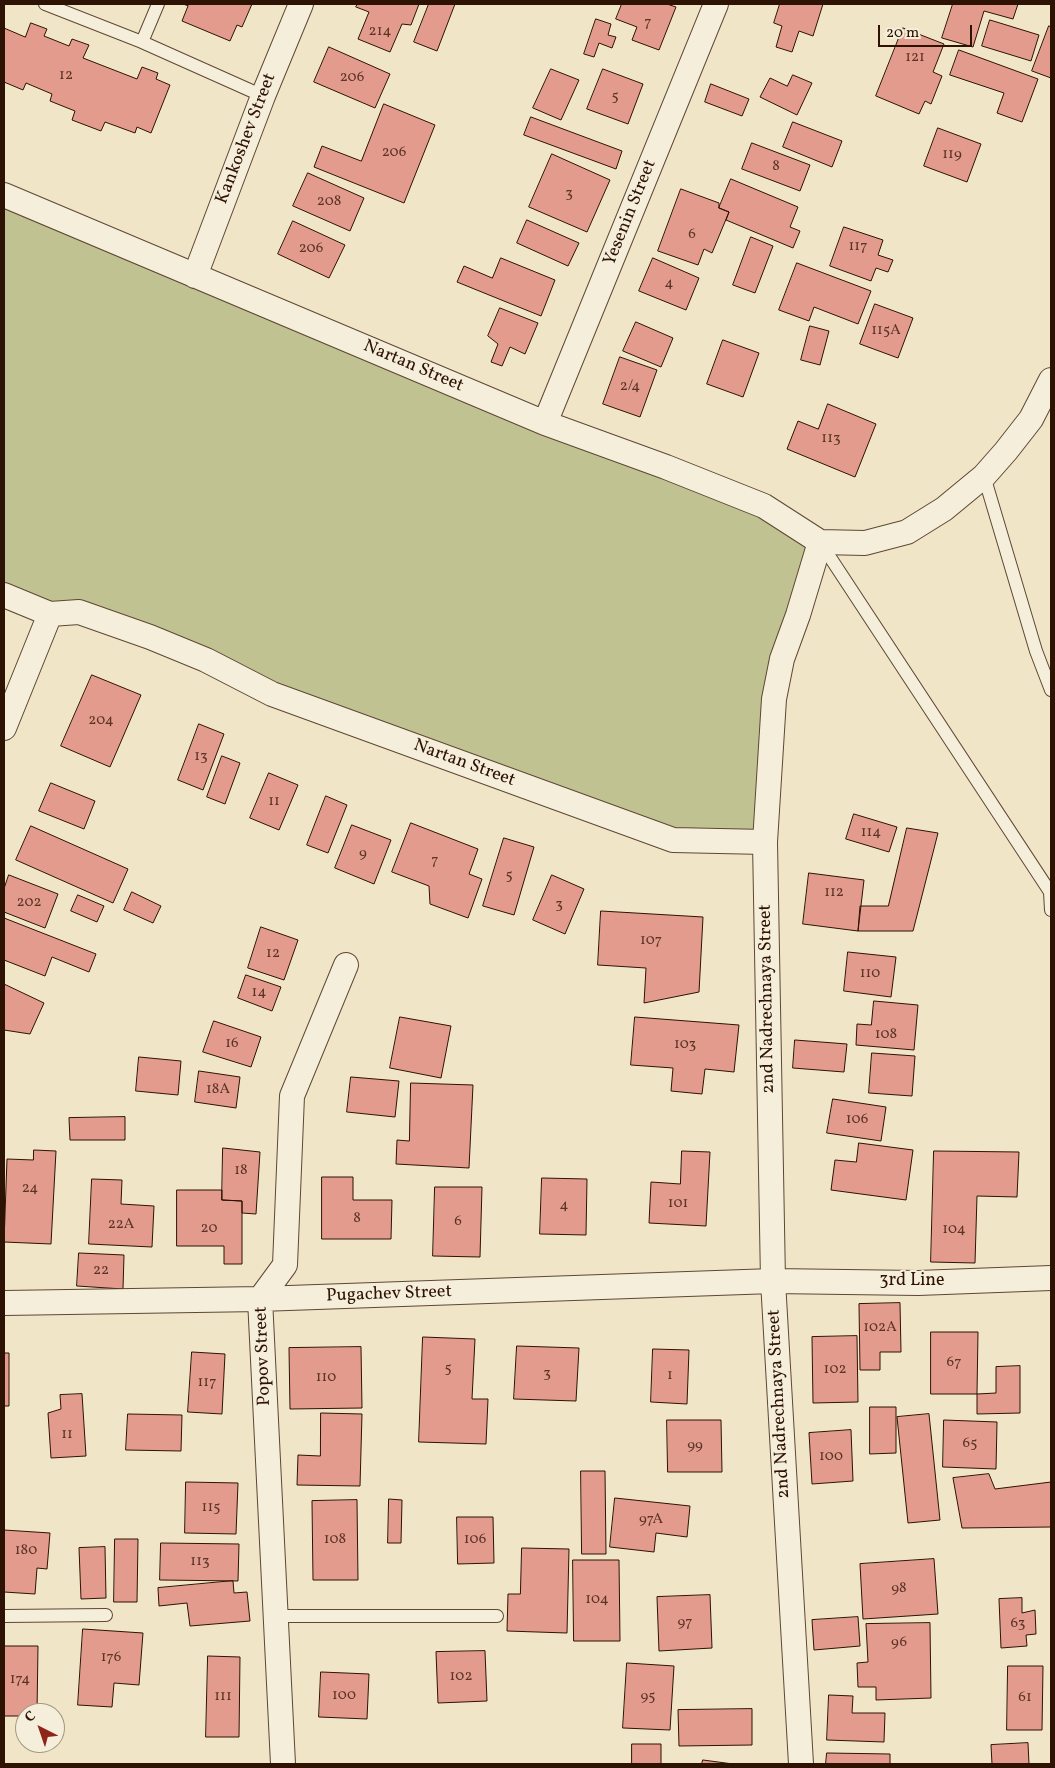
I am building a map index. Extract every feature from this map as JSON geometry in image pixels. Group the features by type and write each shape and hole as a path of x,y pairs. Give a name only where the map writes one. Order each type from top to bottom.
{"street":[{"name":"Kankoshev Street","path":"195,276 263,96 302,4"},
{"name":"Yesenin Street","path":"545,423 716,4"},
{"name":"Nartan Street","path":"4,195 545,423 666,467 764,506 820,542"},
{"path":"820,542 865,543 908,532 944,509 984,476 1006,451 1030,419 1051,380"},
{"name":"2nd Nadrechnaya Street","path":"801,1764 773,1281 765,842 774,699 782,659 798,615 820,542"},
{"name":"Nartan Street","path":"4,595 50,614 79,612 150,637 206,660 272,694 673,840 765,842"},
{"path":"4,728 50,614"},
{"name":"Popov Street","path":"283,1764 260,1299 285,1265 292,1096 346,965"},
{"name":"3rd Line","path":"773,1281 918,1284 1051,1278"},
{"name":"Pugachev Street","path":"4,1303 260,1299 773,1281"}],"lane":[{"path":"45,4 142,42 263,96"},
{"path":"142,42 158,4"},
{"path":"984,476 1036,651 1051,690"},
{"path":"820,542 1050,890 1051,910"},
{"path":"4,1616 106,1615"},
{"path":"276,1616 497,1616"}],"green space":[{"path":"4,195 820,542 798,615 765,842 699,842 4,595"}],"building":[{"path":"183,4 252,4 242,27 237,25 230,41 182,21 188,6"},
{"path":"358,4 419,4 411,25 402,24 390,52 358,39 369,12 356,7"},
{"path":"429,4 455,4 437,51 414,42"},
{"path":"622,4 667,4 676,7 659,50 632,40 637,27 616,19"},
{"path":"780,4 823,4 813,36 799,31 792,52 776,47 782,26 774,23"},
{"path":"953,4 1018,4 1013,19 984,11 973,47 942,38"},
{"path":"596,19 611,24 608,35 616,37 612,48 599,43 594,57 584,54"},
{"path":"990,20 1039,35 1031,61 982,46"},
{"path":"31,23 47,29 44,36 69,46 72,39 89,45 83,58 137,79 142,67 158,73 156,79 170,85 151,133 137,127 135,133 105,122 101,131 72,120 75,111 50,101 52,94 26,83 23,90 4,82 4,28 25,37"},
{"path":"1049,26 1051,27 1051,78 1032,71"},
{"path":"903,28 944,44 933,72 942,76 931,104 925,101 919,114 876,96"},
{"path":"329,47 390,74 375,108 314,82"},
{"path":"959,50 1038,79 1022,122 997,113 1004,93 950,75"},
{"path":"551,69 579,80 561,120 533,108"},
{"path":"603,69 643,84 628,124 587,109"},
{"path":"793,75 812,83 797,115 760,97 770,78 787,86"},
{"path":"711,84 749,99 742,116 705,102"},
{"path":"384,104 435,125 404,203 314,167 322,146 361,161"},
{"path":"531,117 622,151 616,169 524,135"},
{"path":"793,122 842,141 832,167 783,147"},
{"path":"938,128 981,144 967,182 924,166"},
{"path":"752,143 810,165 800,191 742,169"},
{"path":"552,154 610,180 587,232 529,207"},
{"path":"308,173 364,198 350,231 293,206"},
{"path":"731,179 798,207 790,227 800,231 793,248 726,220 729,212 719,208"},
{"path":"681,189 719,203 719,208 729,212 712,253 704,249 698,265 658,251"},
{"path":"527,220 579,243 568,266 517,243"},
{"path":"293,221 345,245 329,278 278,254"},
{"path":"844,227 883,240 878,255 893,260 888,272 876,268 871,281 830,266"},
{"path":"751,237 773,246 755,293 733,285"},
{"path":"501,258 555,280 541,316 457,282 464,266 492,278"},
{"path":"653,258 699,278 686,310 639,291"},
{"path":"797,263 871,291 858,324 814,307 809,321 779,310"},
{"path":"875,304 913,318 898,358 860,344"},
{"path":"500,308 538,323 525,354 510,347 502,366 491,362 498,344 488,336"},
{"path":"636,322 673,338 661,367 623,351"},
{"path":"810,326 829,331 820,365 801,360"},
{"path":"723,340 759,353 743,397 707,384"},
{"path":"620,357 657,370 640,417 603,404"},
{"path":"828,404 876,424 855,477 787,449 798,421 818,429"},
{"path":"92,675 141,695 110,767 61,746"},
{"path":"199,724 224,734 203,790 178,780"},
{"path":"222,756 240,763 225,804 207,797"},
{"path":"269,773 298,785 279,830 250,818"},
{"path":"51,783 95,801 84,829 39,811"},
{"path":"326,796 347,805 328,853 307,845"},
{"path":"854,814 897,827 889,852 846,839"},
{"path":"411,823 478,849 469,874 482,879 468,918 430,904 429,886 392,872"},
{"path":"352,825 391,840 374,884 335,868"},
{"path":"31,826 128,869 113,903 16,860"},
{"path":"907,828 938,833 913,931 858,931 860,906 888,906"},
{"path":"504,838 534,847 514,915 483,906"},
{"path":"809,873 864,880 858,931 803,924"},
{"path":"9,875 58,894 45,928 4,912 4,889"},
{"path":"552,875 584,889 565,934 533,920"},
{"path":"132,892 161,906 153,923 124,910"},
{"path":"78,895 104,906 97,922 71,911"},
{"path":"601,911 703,917 699,992 644,1003 646,968 598,965"},
{"path":"4,918 96,954 89,972 52,957 45,976 4,960"},
{"path":"261,927 298,940 284,980 248,968"},
{"path":"848,952 896,957 891,997 844,991"},
{"path":"246,975 281,987 272,1011 238,998"},
{"path":"4,984 44,1003 30,1034 4,1030"},
{"path":"874,1001 918,1005 914,1050 856,1045 857,1024 871,1025"},
{"path":"400,1017 451,1026 441,1078 390,1068"},
{"path":"635,1017 739,1025 734,1072 705,1069 702,1094 671,1091 673,1068 631,1065"},
{"path":"214,1021 261,1037 251,1067 203,1052"},
{"path":"795,1040 847,1044 844,1072 793,1068"},
{"path":"872,1053 915,1056 912,1096 869,1093"},
{"path":"139,1057 181,1061 178,1095 136,1091"},
{"path":"199,1071 240,1077 236,1108 195,1102"},
{"path":"351,1077 399,1081 395,1117 347,1112"},
{"path":"411,1083 473,1085 469,1168 396,1164 397,1140 409,1141"},
{"path":"833,1099 886,1107 881,1141 827,1133"},
{"path":"125,1117 125,1140 70,1140 69,1118"},
{"path":"859,1143 913,1150 906,1200 831,1190 835,1160 856,1162"},
{"path":"223,1148 260,1152 256,1214 242,1213 242,1201 222,1200"},
{"path":"34,1150 56,1151 51,1244 4,1242 7,1159 33,1160"},
{"path":"682,1151 710,1152 706,1226 649,1223 651,1182 680,1184"},
{"path":"934,1151 1019,1152 1017,1197 977,1196 975,1263 931,1262"},
{"path":"322,1177 353,1177 353,1200 392,1200 391,1239 322,1239"},
{"path":"542,1178 587,1179 586,1235 540,1234"},
{"path":"92,1179 122,1180 121,1204 154,1206 152,1247 89,1244"},
{"path":"435,1187 482,1187 480,1257 433,1256"},
{"path":"177,1190 222,1190 222,1200 242,1201 242,1264 224,1264 224,1246 177,1246"},
{"path":"79,1253 124,1255 123,1289 77,1286"},
{"path":"900,1303 901,1352 880,1352 880,1370 860,1370 859,1304"},
{"path":"931,1332 978,1332 977,1394 931,1394"},
{"path":"857,1336 858,1402 813,1403 812,1337"},
{"path":"423,1337 475,1339 472,1399 488,1399 486,1444 419,1442"},
{"path":"517,1346 579,1348 576,1401 514,1399"},
{"path":"361,1347 362,1408 290,1409 289,1348"},
{"path":"653,1349 689,1350 687,1404 651,1402"},
{"path":"192,1352 225,1354 222,1414 188,1412"},
{"path":"4,1353 9,1353 9,1406 4,1406"},
{"path":"1020,1366 1020,1413 977,1414 977,1394 996,1393 996,1367"},
{"path":"82,1394 86,1456 51,1458 48,1413 61,1409 60,1395"},
{"path":"870,1407 896,1407 896,1453 870,1454"},
{"path":"321,1413 362,1414 360,1486 297,1485 298,1455 320,1456"},
{"path":"128,1414 182,1415 181,1451 126,1450"},
{"path":"929,1414 940,1520 908,1523 897,1417"},
{"path":"667,1420 721,1420 722,1472 668,1472"},
{"path":"944,1420 997,1422 996,1469 943,1467"},
{"path":"851,1430 853,1481 812,1484 809,1433"},
{"path":"581,1471 605,1471 606,1554 582,1554"},
{"path":"989,1474 995,1489 1051,1482 1051,1527 962,1528 953,1478"},
{"path":"186,1482 238,1483 236,1534 185,1533"},
{"path":"615,1498 690,1506 687,1537 656,1533 654,1552 610,1547"},
{"path":"389,1499 402,1500 401,1543 388,1543"},
{"path":"357,1500 358,1580 313,1580 312,1501"},
{"path":"457,1517 493,1517 494,1563 458,1564"},
{"path":"4,1530 50,1533 47,1569 37,1568 35,1594 4,1592"},
{"path":"115,1539 138,1539 137,1602 114,1602"},
{"path":"161,1543 239,1544 238,1581 160,1580"},
{"path":"105,1547 106,1598 81,1599 79,1548"},
{"path":"522,1548 569,1549 567,1633 507,1631 508,1594 520,1594"},
{"path":"934,1559 938,1614 863,1619 860,1564"},
{"path":"573,1560 619,1560 620,1641 574,1641"},
{"path":"233,1581 234,1593 247,1592 250,1621 190,1626 187,1603 159,1606 158,1588"},
{"path":"710,1595 712,1648 659,1651 657,1597"},
{"path":"1022,1598 1022,1613 1035,1610 1036,1634 1026,1635 1027,1646 1001,1648 999,1599"},
{"path":"858,1617 860,1646 814,1650 812,1620"},
{"path":"930,1623 931,1698 876,1700 876,1687 858,1687 857,1663 868,1662 866,1624"},
{"path":"83,1629 143,1633 139,1685 114,1683 112,1707 78,1705"},
{"path":"4,1646 38,1646 37,1703 15,1703 15,1716 4,1716"},
{"path":"485,1651 487,1701 438,1703 436,1652"},
{"path":"208,1656 240,1657 239,1737 206,1737"},
{"path":"627,1663 674,1666 670,1730 623,1728"},
{"path":"1008,1666 1043,1666 1042,1730 1007,1730"},
{"path":"321,1672 369,1674 367,1719 319,1717"},
{"path":"829,1695 853,1696 852,1713 885,1713 884,1742 827,1740"},
{"path":"752,1709 752,1745 679,1746 678,1710"},
{"path":"1028,1743 1029,1764 992,1764 991,1745"},
{"path":"632,1744 661,1744 661,1764 632,1764"},
{"path":"827,1753 890,1754 890,1764 826,1764"},
{"path":"703,1760 733,1764 702,1764"}]}
